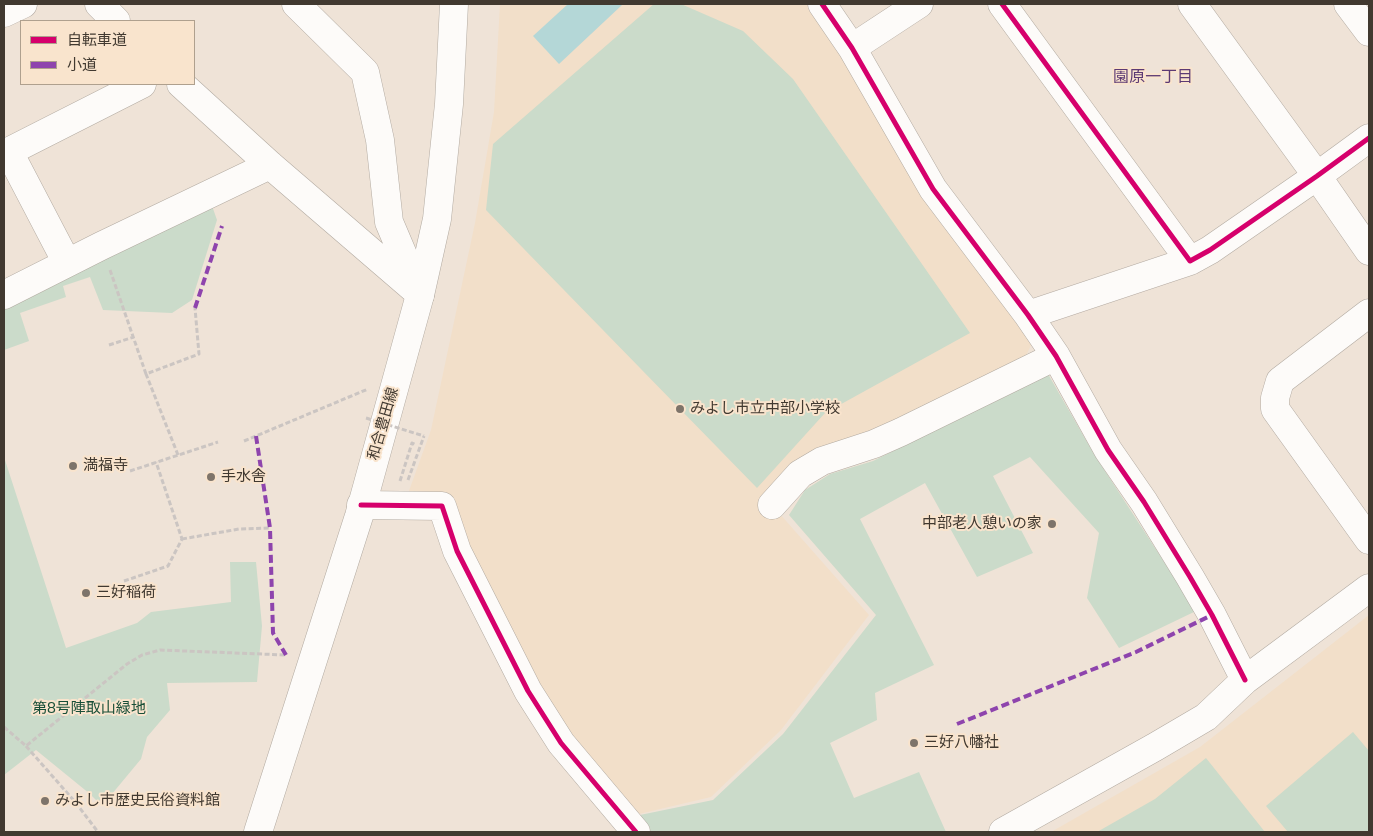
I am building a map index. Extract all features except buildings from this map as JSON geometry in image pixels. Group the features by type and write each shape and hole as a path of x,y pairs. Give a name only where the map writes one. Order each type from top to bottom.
{"street":[{"path":"4,13 22,4"},
{"path":"99,4 115,20"},
{"path":"296,4 365,72 380,140 389,222 420,295"},
{"name":"和合豊田線","path":"258,832 361,505 420,295 437,219 449,104 454,4"},
{"path":"822,4 852,48 933,189 1028,315 1056,356 1108,450 1144,502 1212,615 1245,680"},
{"path":"852,48 919,4"},
{"path":"1002,4 1190,261"},
{"path":"1192,4 1318,176 1369,252"},
{"path":"1348,4 1369,32"},
{"path":"67,264 6,153 140,85"},
{"path":"182,85 270,165 420,295"},
{"path":"1028,315 1190,261 1210,250 1318,176 1369,138"},
{"path":"4,295 270,165"},
{"path":"1369,313 1280,381 1275,398 1275,409 1369,540"},
{"path":"772,504 800,474 822,461 892,436 1056,356"},
{"path":"361,505 442,506 457,551 528,691 561,743 636,832"},
{"path":"1003,832 1155,747 1206,716 1245,680 1369,588"}],"path":[{"path":"101,246 146,374 178,455"},
{"path":"146,374 199,354 195,308"},
{"path":"109,345 134,337"},
{"path":"244,440 369,389"},
{"path":"366,418 424,436 409,481"},
{"path":"130,471 218,442"},
{"path":"400,478 412,443 416,445"},
{"path":"124,581 168,566 182,539 156,462"},
{"path":"182,539 239,529 270,528"},
{"path":"26,746 126,664 142,655 160,650 286,655"},
{"path":"4,727 26,746 76,803 98,832"}],"shaded area":[{"name":"みよし市立中部小学校","path":"500,4 808,4 842,54 930,209 1032,343 1024,360 772,505 869,615 781,730 711,797 639,814 570,740 464,549 448,498 406,499 431,430 475,223 494,112"},
{"path":"1369,615 1369,832 1051,832 1200,747"}],"green space":[{"path":"654,4 681,4 743,31 793,79 970,333 825,413 757,488 486,210 493,144"},
{"path":"211,203 217,220 192,300 172,313 103,310 90,277 63,286 66,297 20,313 29,341 4,350 4,304"},
{"path":"1048,374 1094,454 1196,611 1119,648 1087,598 1099,533 1030,457 993,476 1033,553 977,577 925,483 860,519 934,665 875,693 877,720 830,743 854,798 919,772 946,832 651,832 640,815 713,800 783,734 876,615 789,515 805,490 830,474 873,461"},
{"name":"第8号陣取山緑地","path":"4,457 66,648 137,623 151,612 231,602 230,562 256,562 262,626 257,682 167,683 170,710 147,737 141,759 102,806 36,750 4,775"},
{"path":"1353,732 1369,751 1369,832 1288,832 1266,806"},
{"path":"1206,758 1265,832 1097,832 1155,799"}],"water":[{"path":"568,4 622,5 559,64 533,36"}],"marked path":[{"path":"195,308 222,226"},
{"path":"256,436 270,528 273,633 286,655"},
{"path":"957,724 1136,652 1212,615"}],"cycle path":[{"path":"822,4 852,48 933,189 1028,315 1056,356 1108,450 1144,502 1190,577 1212,615 1245,680"},
{"path":"1002,4 1190,261 1210,250 1369,138"},
{"path":"361,505 442,506 457,551 528,691 561,743 636,832"}],"place":[{"name":"みよし市立中部小学校","path":"680,409"},
{"name":"満福寺","path":"73,466"},
{"name":"手水舎","path":"211,477"},
{"name":"中部老人憩いの家","path":"1052,524"},
{"name":"三好稲荷","path":"86,593"},
{"name":"三好八幡社","path":"914,743"},
{"name":"みよし市歴史民俗資料館","path":"45,801"}],"district":[{"name":"園原一丁目","path":"1153,78"}]}
